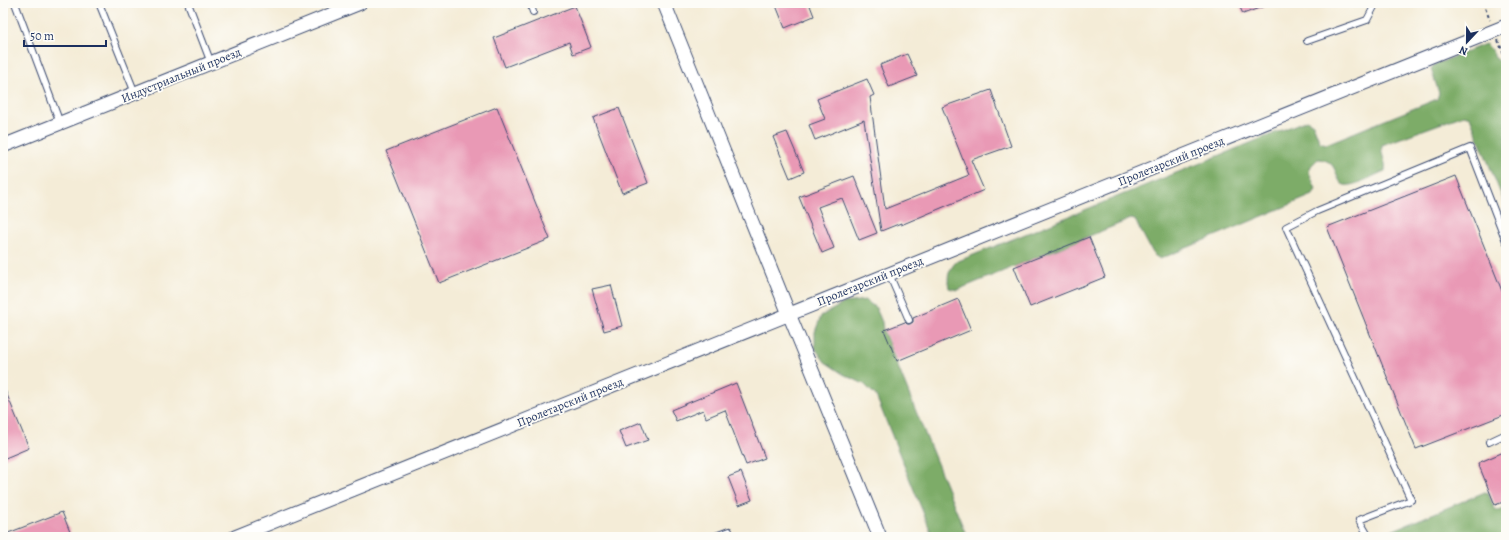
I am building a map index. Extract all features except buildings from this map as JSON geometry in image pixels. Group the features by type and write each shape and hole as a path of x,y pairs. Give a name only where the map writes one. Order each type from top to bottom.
{"street":[{"name":"Индустриальный проезд","path":"3,146 360,3"},
{"path":"664,3 880,537"},
{"name":"Пролетарский проезд","path":"235,537 1506,26"}],"lane":[{"path":"15,3 60,124"},
{"path":"99,3 135,93"},
{"path":"188,3 211,63"},
{"path":"530,3 533,12"},
{"path":"1307,41 1367,20 1376,3"},
{"path":"1369,537 1359,520 1411,500 1286,227 1317,212 1470,148 1506,241"},
{"path":"889,274 909,320"},
{"path":"1489,442 1506,434"},
{"path":"713,537 729,530"}],"green space":[{"path":"1485,44 1499,61 1502,63 1506,62 1506,207 1470,117 1464,115 1382,145 1385,171 1354,184 1344,185 1341,183 1331,164 1318,159 1311,166 1309,172 1316,189 1313,195 1160,259 1154,255 1135,220 1131,219 957,290 949,288 949,274 951,268 956,262 1307,120 1313,124 1320,142 1326,144 1437,99 1439,93 1431,69 1434,65"},
{"path":"865,300 876,308 882,322 883,330 967,537 933,537 876,396 864,384 843,374 825,362 815,348 815,332 821,316 844,303"},
{"path":"1485,492 1488,493 1494,508 1499,511 1506,508 1506,537 1377,537"}]}
